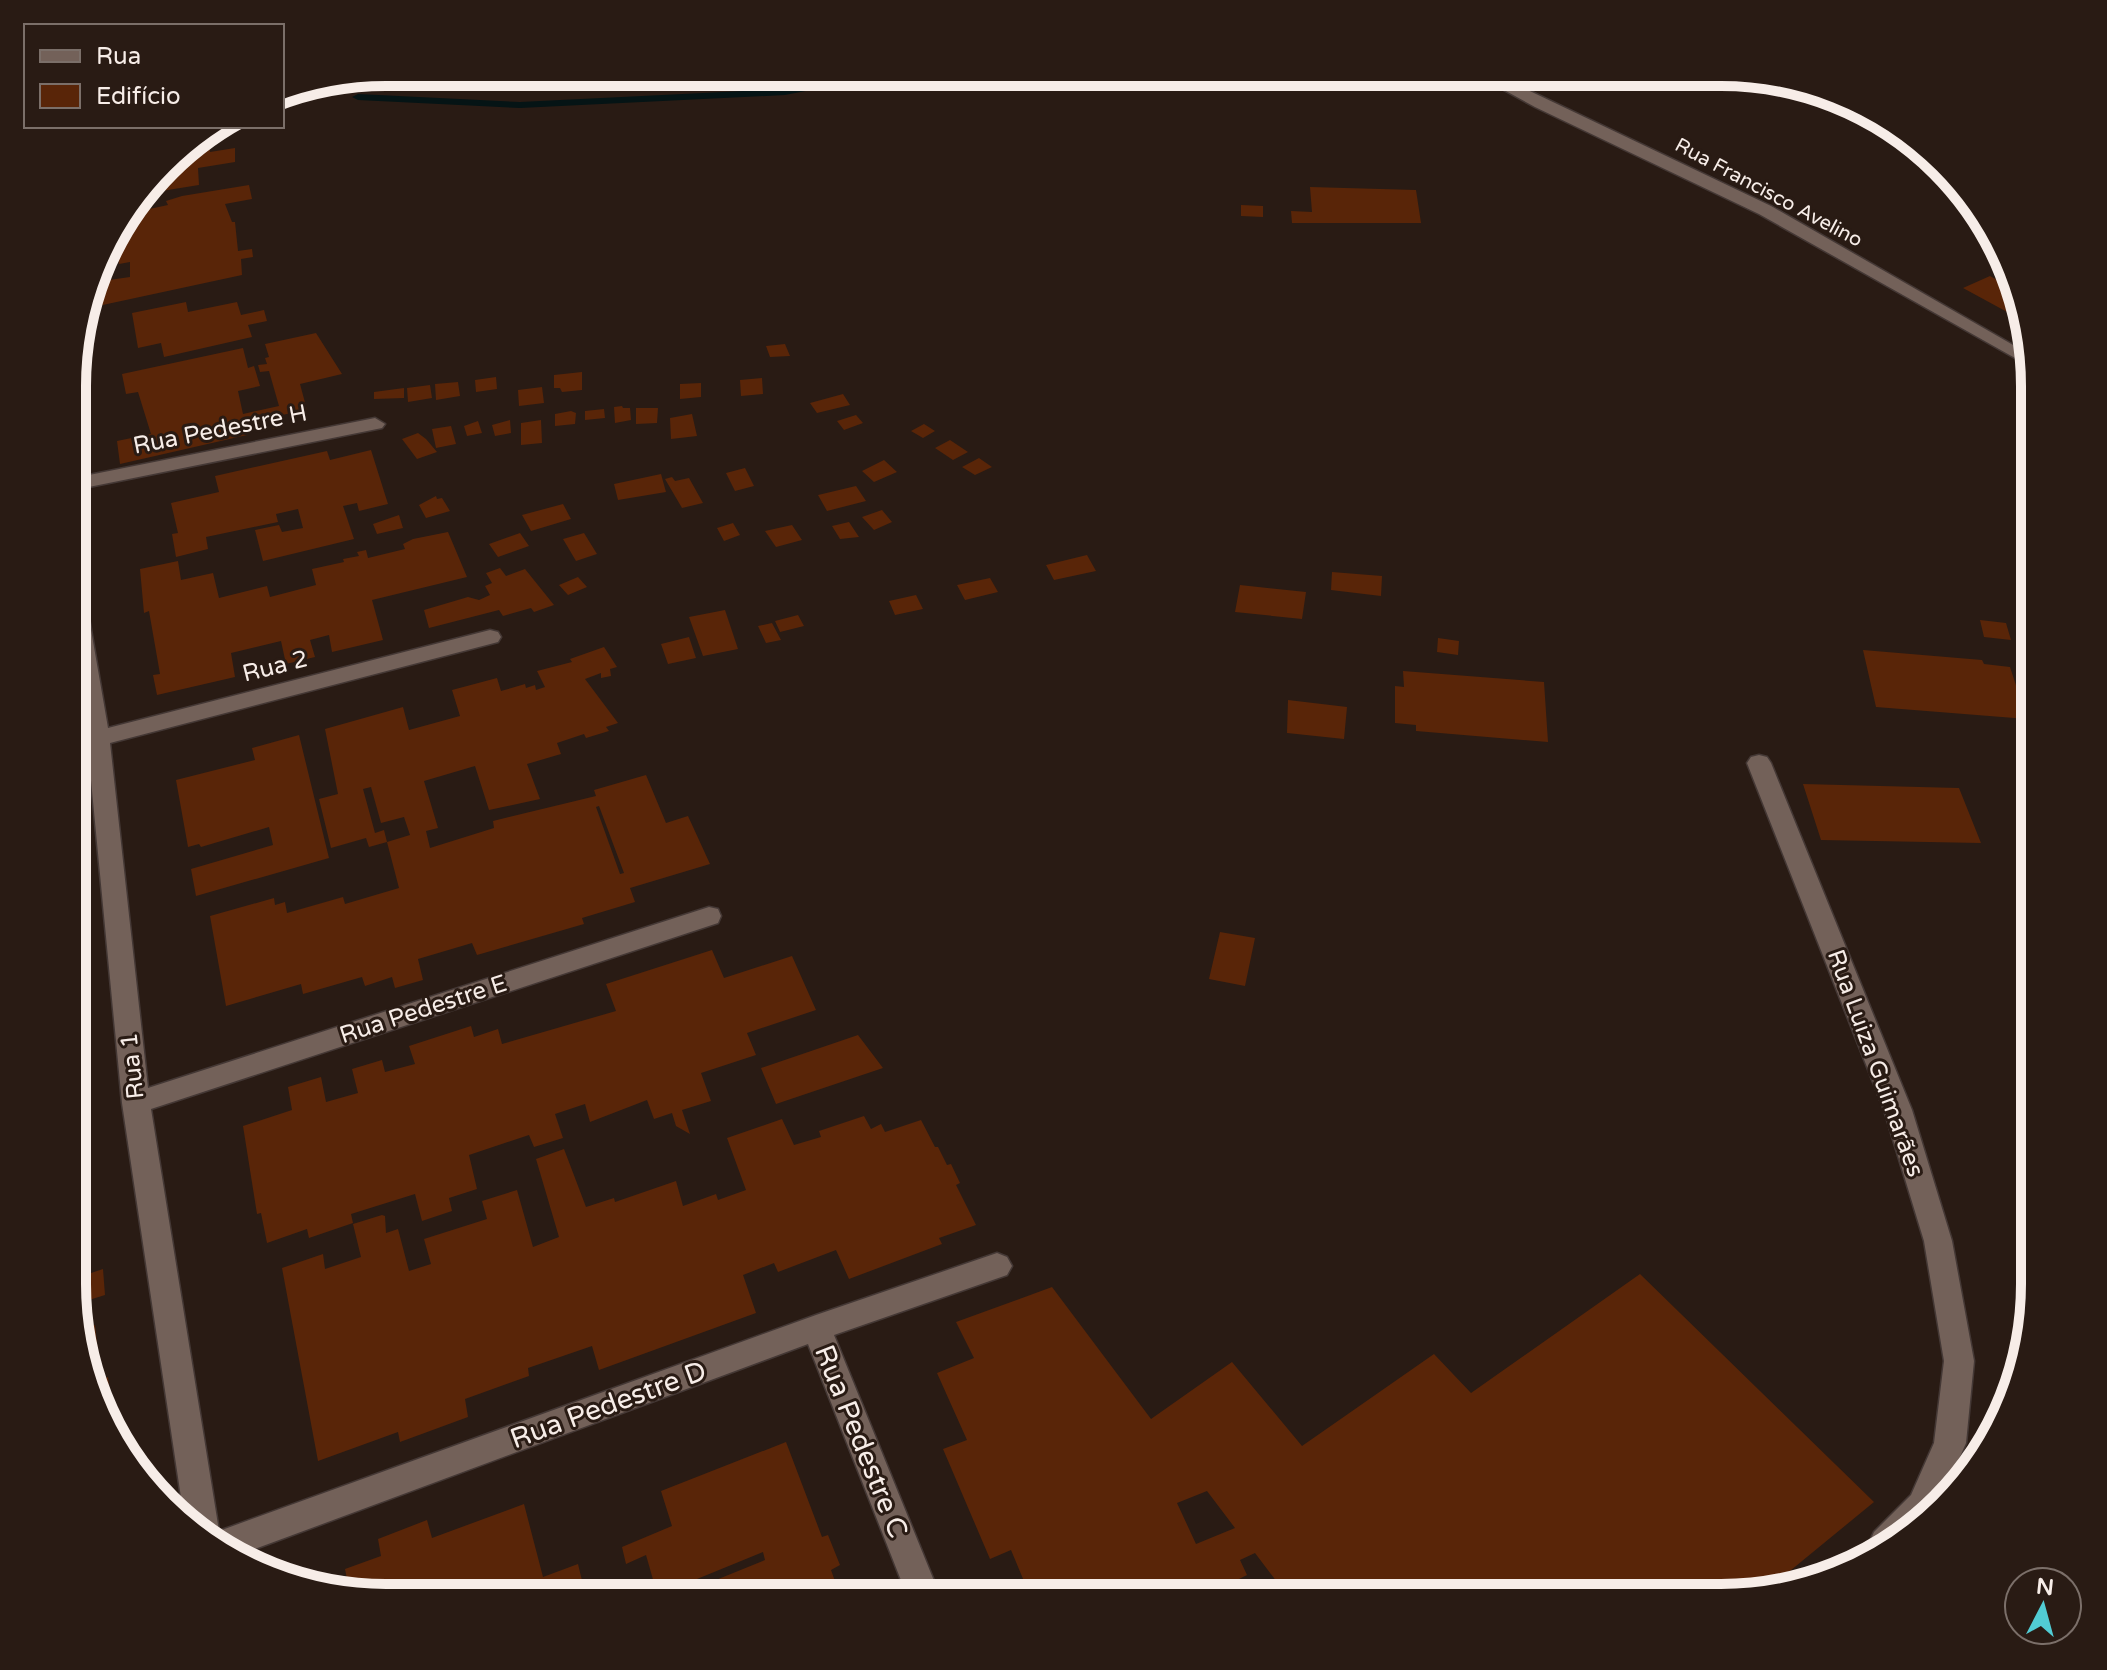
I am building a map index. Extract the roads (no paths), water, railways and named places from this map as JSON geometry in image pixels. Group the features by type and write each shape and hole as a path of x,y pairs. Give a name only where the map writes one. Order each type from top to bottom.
{"street":[{"name":"Rua Francisco Avelino","path":"1506,86 1765,210 2019,356"},
{"name":"Rua Pedestre H","path":"86,482 375,424"},
{"name":"Rua 2","path":"86,742 490,637"},
{"name":"Rua 1","path":"86,742 136,1103 201,1520"},
{"name":"Rua Luiza Guimarães","path":"1759,763 1898,1110 1938,1241 1959,1361 1950,1443 1922,1506 1914,1514"},
{"name":"Rua Pedestre E","path":"136,1103 709,916"},
{"name":"Rua Pedestre D","path":"232,1542 816,1328 997,1266"},
{"name":"Rua Pedestre C","path":"816,1328 919,1584"}],"waterway":[{"path":"358,97 520,105 785,92 819,86"}]}
